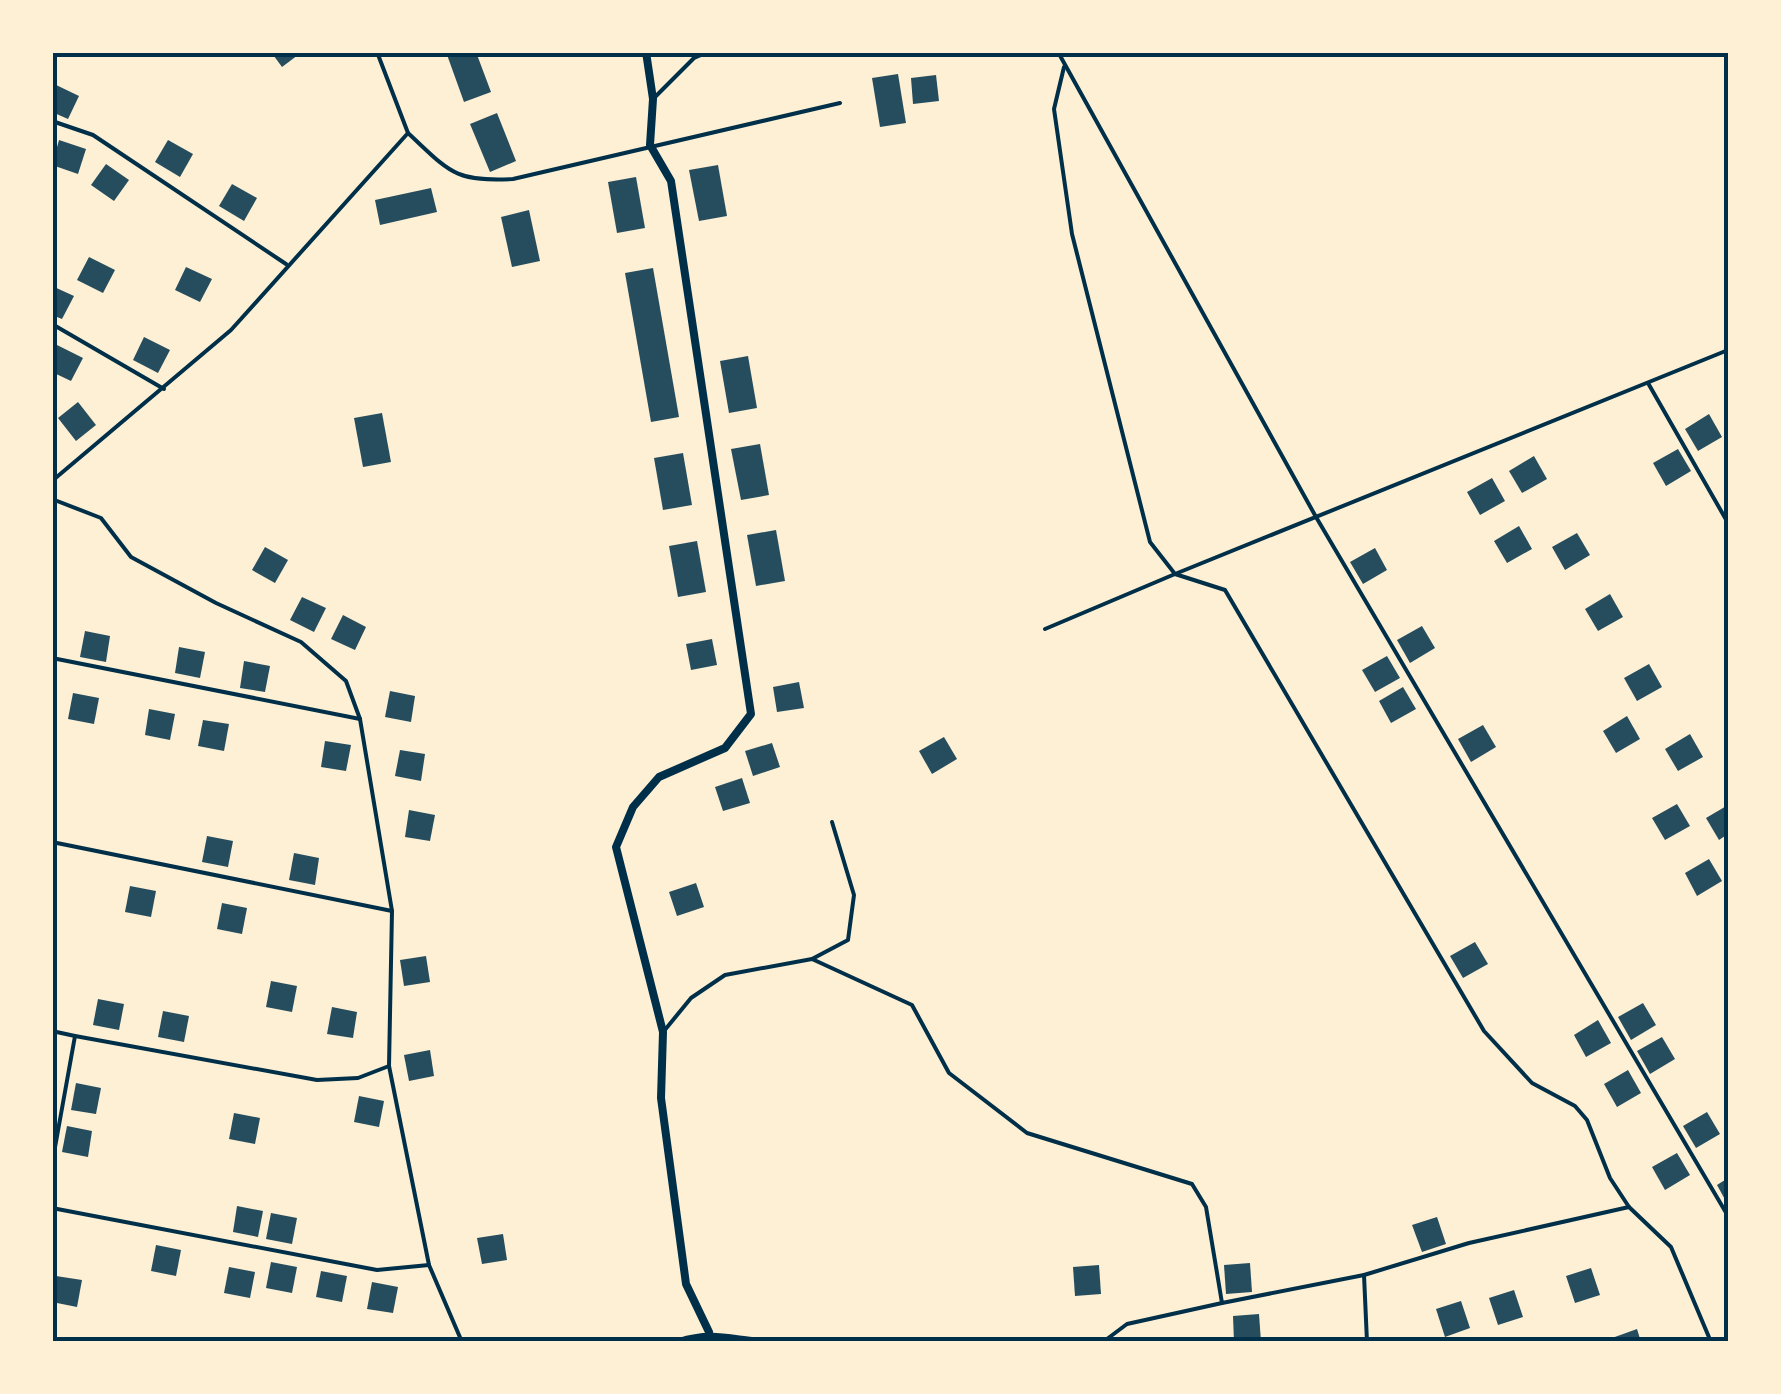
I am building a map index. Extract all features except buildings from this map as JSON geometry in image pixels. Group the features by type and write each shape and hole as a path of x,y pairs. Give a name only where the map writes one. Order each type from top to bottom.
{"street":[{"path":"646,52 653,99 650,145 671,181 750,714 725,748 659,777 633,807 616,846 663,1032 661,1098 686,1284 709,1332"},
{"path":"679,1342 709,1332 726,1339 761,1342"}],"lane":[{"path":"377,52 408,133 447,169 470,181 512,179 840,103"},
{"path":"653,99 694,58 708,52"},
{"path":"1058,52 1316,517 1728,1216"},
{"path":"1064,63 1054,109 1072,234 1150,542 1175,574 1225,590 1484,1031 1532,1083 1575,1106 1588,1120 1610,1178 1628,1207 1672,1247 1710,1342"},
{"path":"52,121 93,135 288,265"},
{"path":"52,481 231,330 408,133"},
{"path":"52,324 164,389"},
{"path":"1045,628 1728,350"},
{"path":"1648,383 1728,524"},
{"path":"52,500 101,518 131,556 216,604 301,642 346,681 360,718 392,911 390,1066 429,1265 462,1342"},
{"path":"52,658 360,718"},
{"path":"663,1032 692,998 726,974 812,960 848,940 854,895 832,822"},
{"path":"52,842 392,911"},
{"path":"812,960 912,1006 949,1073 1028,1133 1192,1184 1206,1207 1222,1302"},
{"path":"52,1032 317,1080 358,1078 390,1066"},
{"path":"52,1164 75,1036"},
{"path":"1103,1342 1127,1324 1364,1275 1469,1243 1628,1207"},
{"path":"52,1208 377,1270 429,1265"},
{"path":"1364,1275 1367,1342"}]}
